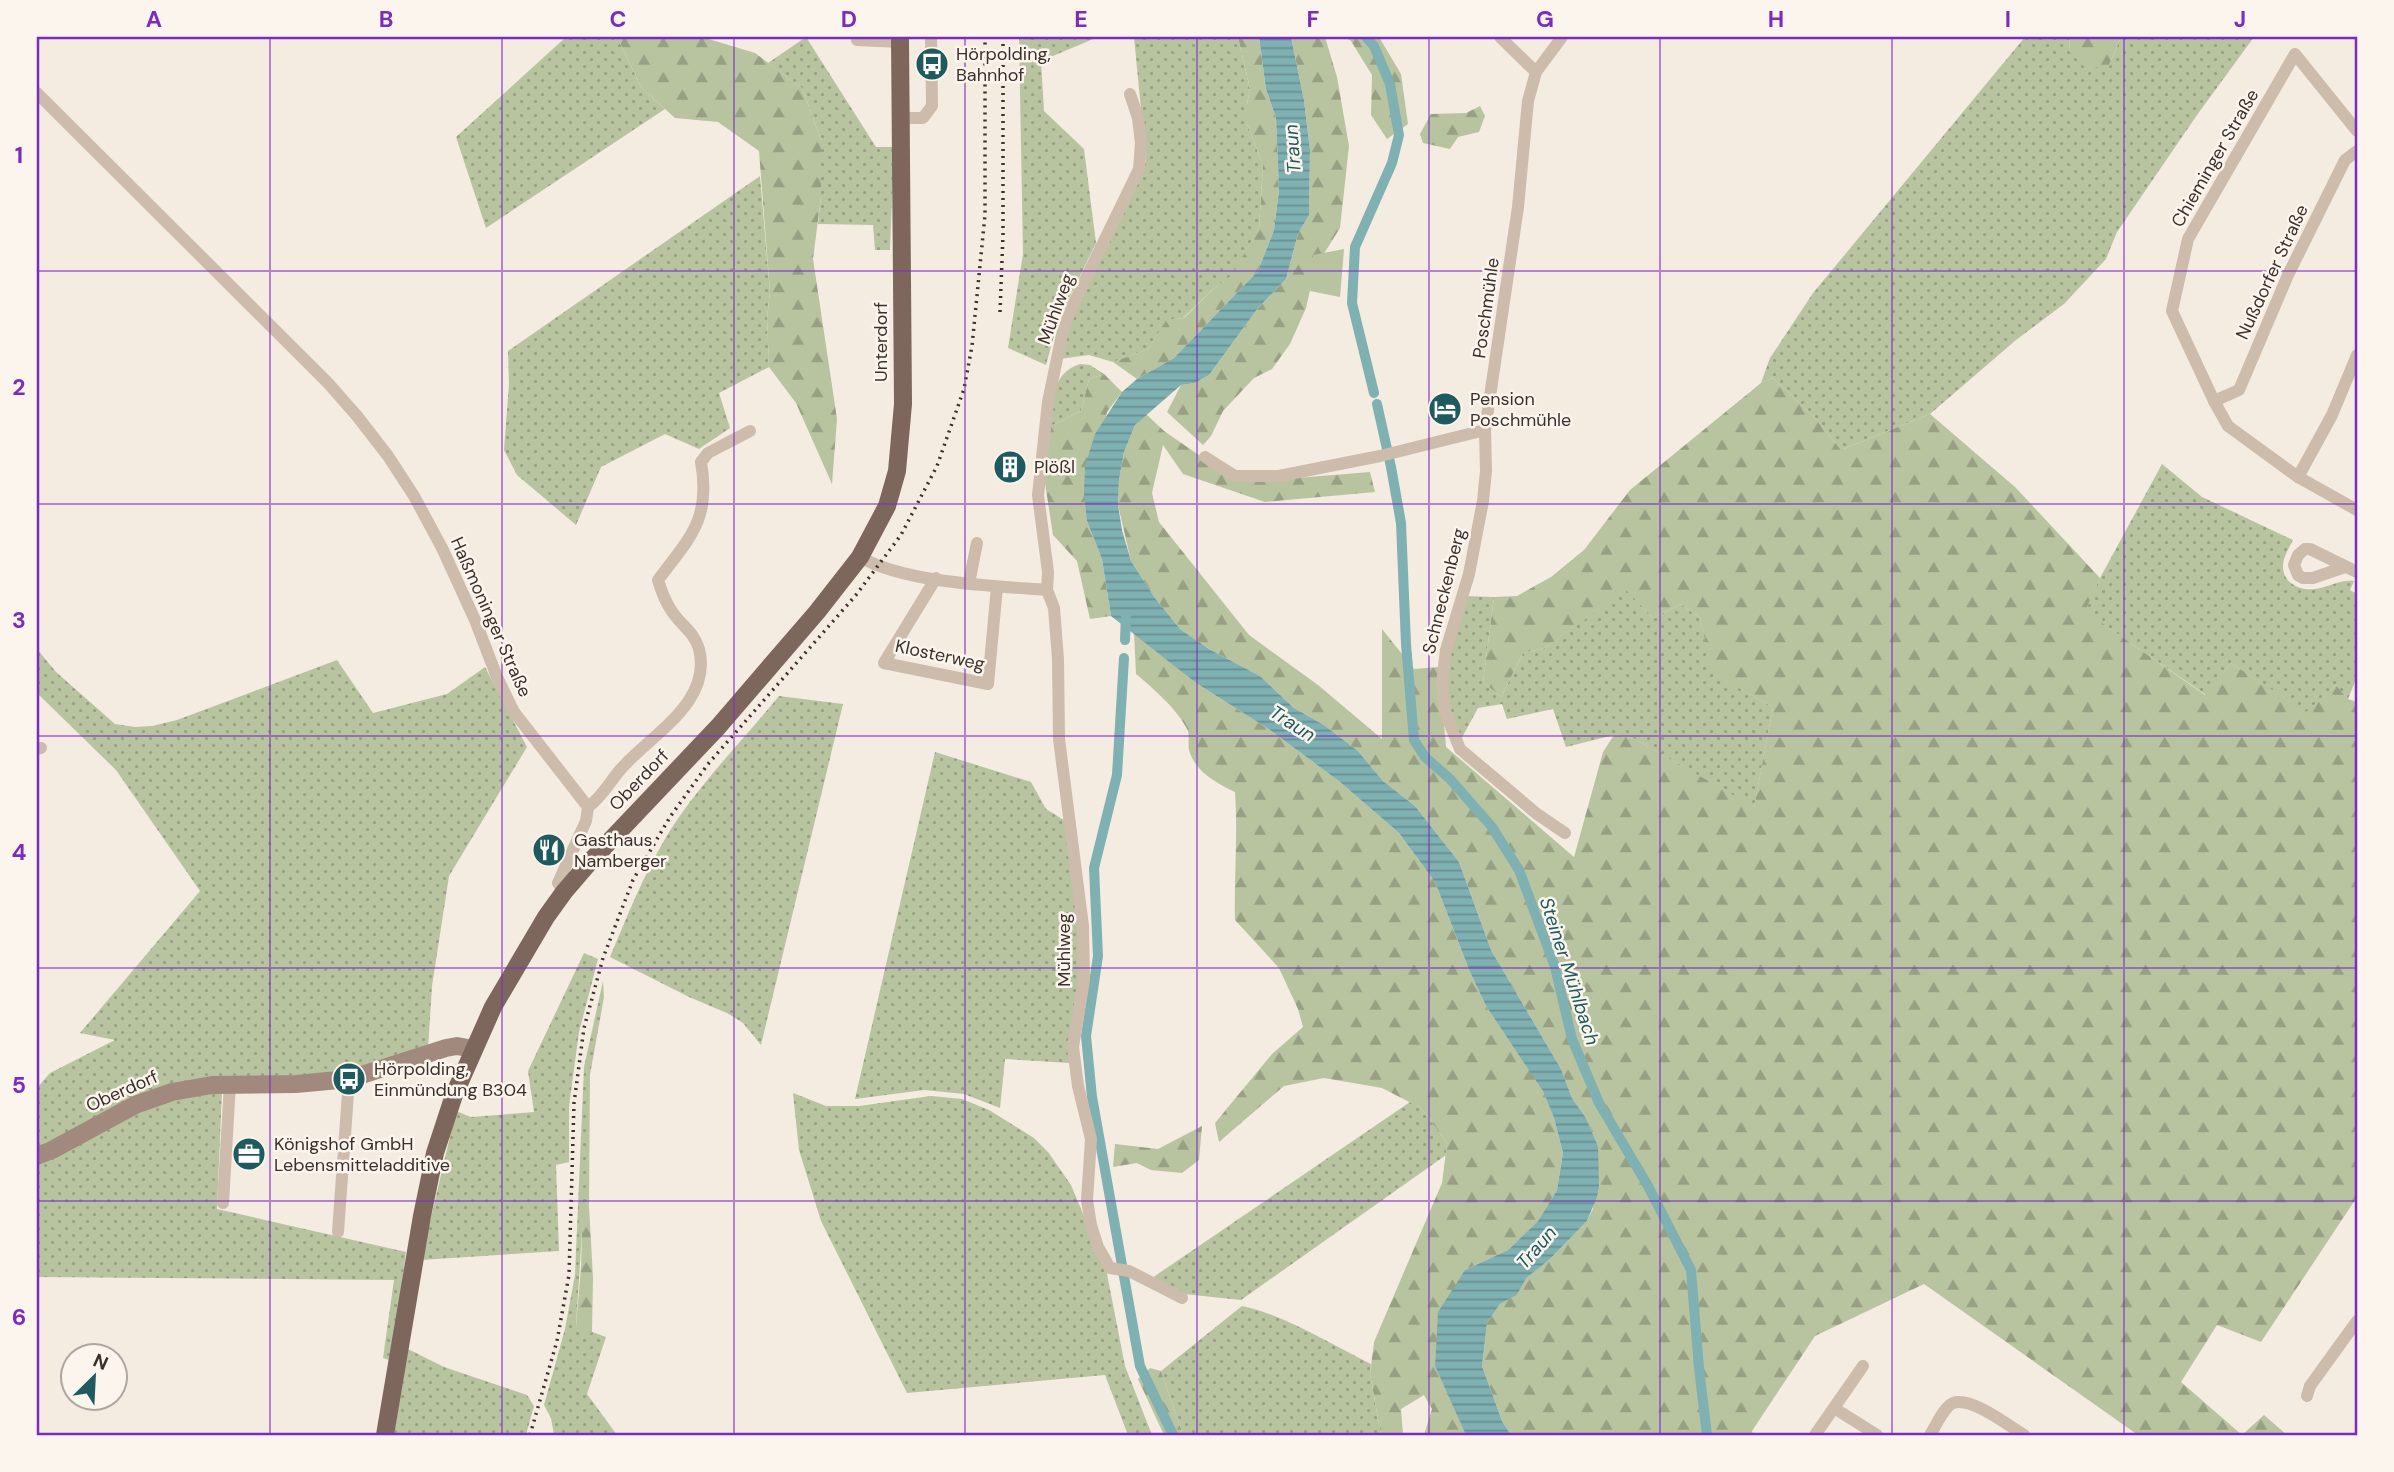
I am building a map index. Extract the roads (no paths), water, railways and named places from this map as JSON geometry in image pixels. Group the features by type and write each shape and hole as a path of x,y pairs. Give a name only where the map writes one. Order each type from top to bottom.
{"main road":[{"name":"Unterdorf","path":"860,557 887,506 900,453 903,404 900,39"},
{"name":"Oberdorf","path":"385,1435 413,1264 435,1153 454,1096 493,1007 564,892 718,727 817,612 860,557"}],"street":[{"path":"901,118 923,118 932,106 932,37"},
{"path":"1500,37 1536,72"},
{"name":"Poschmühle","path":"1485,430 1518,207 1524,133 1536,72 1562,37"},
{"name":"Unterdorf","path":"857,40 900,39"},
{"name":"Chieminger Straße","path":"2357,131 2295,54 2188,239 2172,311 2228,425 2298,477 2357,510"},
{"name":"Haßmoninger Straße","path":"37,93 328,383 387,456 414,496 442,548 514,712 589,807"},
{"name":"Mühlweg","path":"1130,94 1138,118 1141,143 1139,169 1063,330 1048,402 1038,495 1048,572 1047,590 1054,608 1059,739 1083,926 1084,980 1073,1047 1078,1086 1091,1139 1087,1200 1091,1225 1098,1247 1110,1268 1129,1271 1182,1297"},
{"name":"Nußdorfer Straße","path":"2214,401 2239,390 2288,275 2345,160 2357,151"},
{"path":"2298,477 2332,415 2357,355"},
{"path":"1205,457 1235,476 1279,476 1398,452 1485,430"},
{"name":"Schneckenberg","path":"1485,430 1486,471 1477,535 1469,574 1446,650 1442,683 1445,712 1460,749 1537,814 1565,833"},
{"name":"Oberdorf","path":"589,807 601,796 620,770 677,715 697,684 701,661 699,648 693,633 671,611 658,580 696,528 704,501 701,462 708,453 750,431"},
{"path":"969,583 977,543"},
{"path":"2351,569 2357,555"},
{"path":"860,557 890,570 997,587 1047,590"},
{"name":"Klosterweg","path":"936,578 884,663 988,684 997,587"},
{"path":"564,892 558,883 588,816 589,807"},
{"name":"Oberdorf","path":"37,1156 135,1105 190,1088 349,1079 446,1048 457,1046 473,1049"},
{"path":"338,1232 349,1079"},
{"path":"223,1203 230,1084"},
{"path":"2307,1396 2310,1386 2357,1321"},
{"path":"1815,1435 1863,1366"},
{"path":"1930,1435 1953,1403 1964,1402 1979,1407 2024,1435"},
{"path":"1834,1408 1877,1435"}],"water":[{"name":"Traun","path":"1259,37 1291,37 1304,100 1310,150 1309,215 1298,234 1286,279 1258,308 1209,375 1195,383 1181,385 1135,425 1124,452 1119,480 1118,505 1122,530 1131,561 1155,598 1180,629 1209,649 1260,676 1294,708 1324,725 1358,751 1383,781 1415,806 1459,862 1491,950 1561,1069 1572,1098 1586,1118 1598,1146 1599,1185 1587,1221 1549,1260 1526,1278 1517,1295 1500,1304 1487,1323 1482,1366 1502,1421 1511,1435 1466,1435 1435,1366 1438,1312 1465,1270 1508,1250 1538,1221 1557,1190 1563,1153 1554,1118 1543,1091 1486,1006 1435,882 1399,833 1340,782 1270,730 1196,683 1111,616 1102,559 1087,521 1085,466 1095,434 1122,392 1137,379 1174,358 1258,271 1274,230 1279,190 1276,118 1266,89"}],"waterway":[{"name":"Steiner Mühlbach","path":"1366,37 1374,46 1390,84 1399,135 1392,163 1355,247 1352,303 1374,393"},
{"name":"Steiner Mühlbach","path":"1377,404 1401,523 1406,644 1414,740 1425,757 1450,779 1492,827 1519,870 1555,967 1572,1039 1599,1103 1648,1186 1691,1270 1707,1435"},
{"path":"1125,640 1126,615"},
{"path":"1124,658 1117,775 1094,868 1098,956 1086,1036 1092,1097 1140,1366 1173,1435"}],"railway":[{"path":"530,1435 557,1341 569,1275 574,1103 584,1028 603,958 633,880 670,817 708,764 856,595 901,535 937,466 964,389 972,346 985,215 985,37"},
{"path":"1000,312 1003,234 1003,37"}],"place":[{"name":"Hörpolding, Bahnhof","path":"932,64"},
{"name":"Pension Poschmühle","path":"1445,409"},
{"name":"Plößl","path":"1010,467"},
{"name":"Gasthaus Namberger","path":"549,850"},
{"name":"Hörpolding, Einmündung B304","path":"349,1079"},
{"name":"Königshof GmbH Lebensmitteladditive","path":"249,1154"}]}
